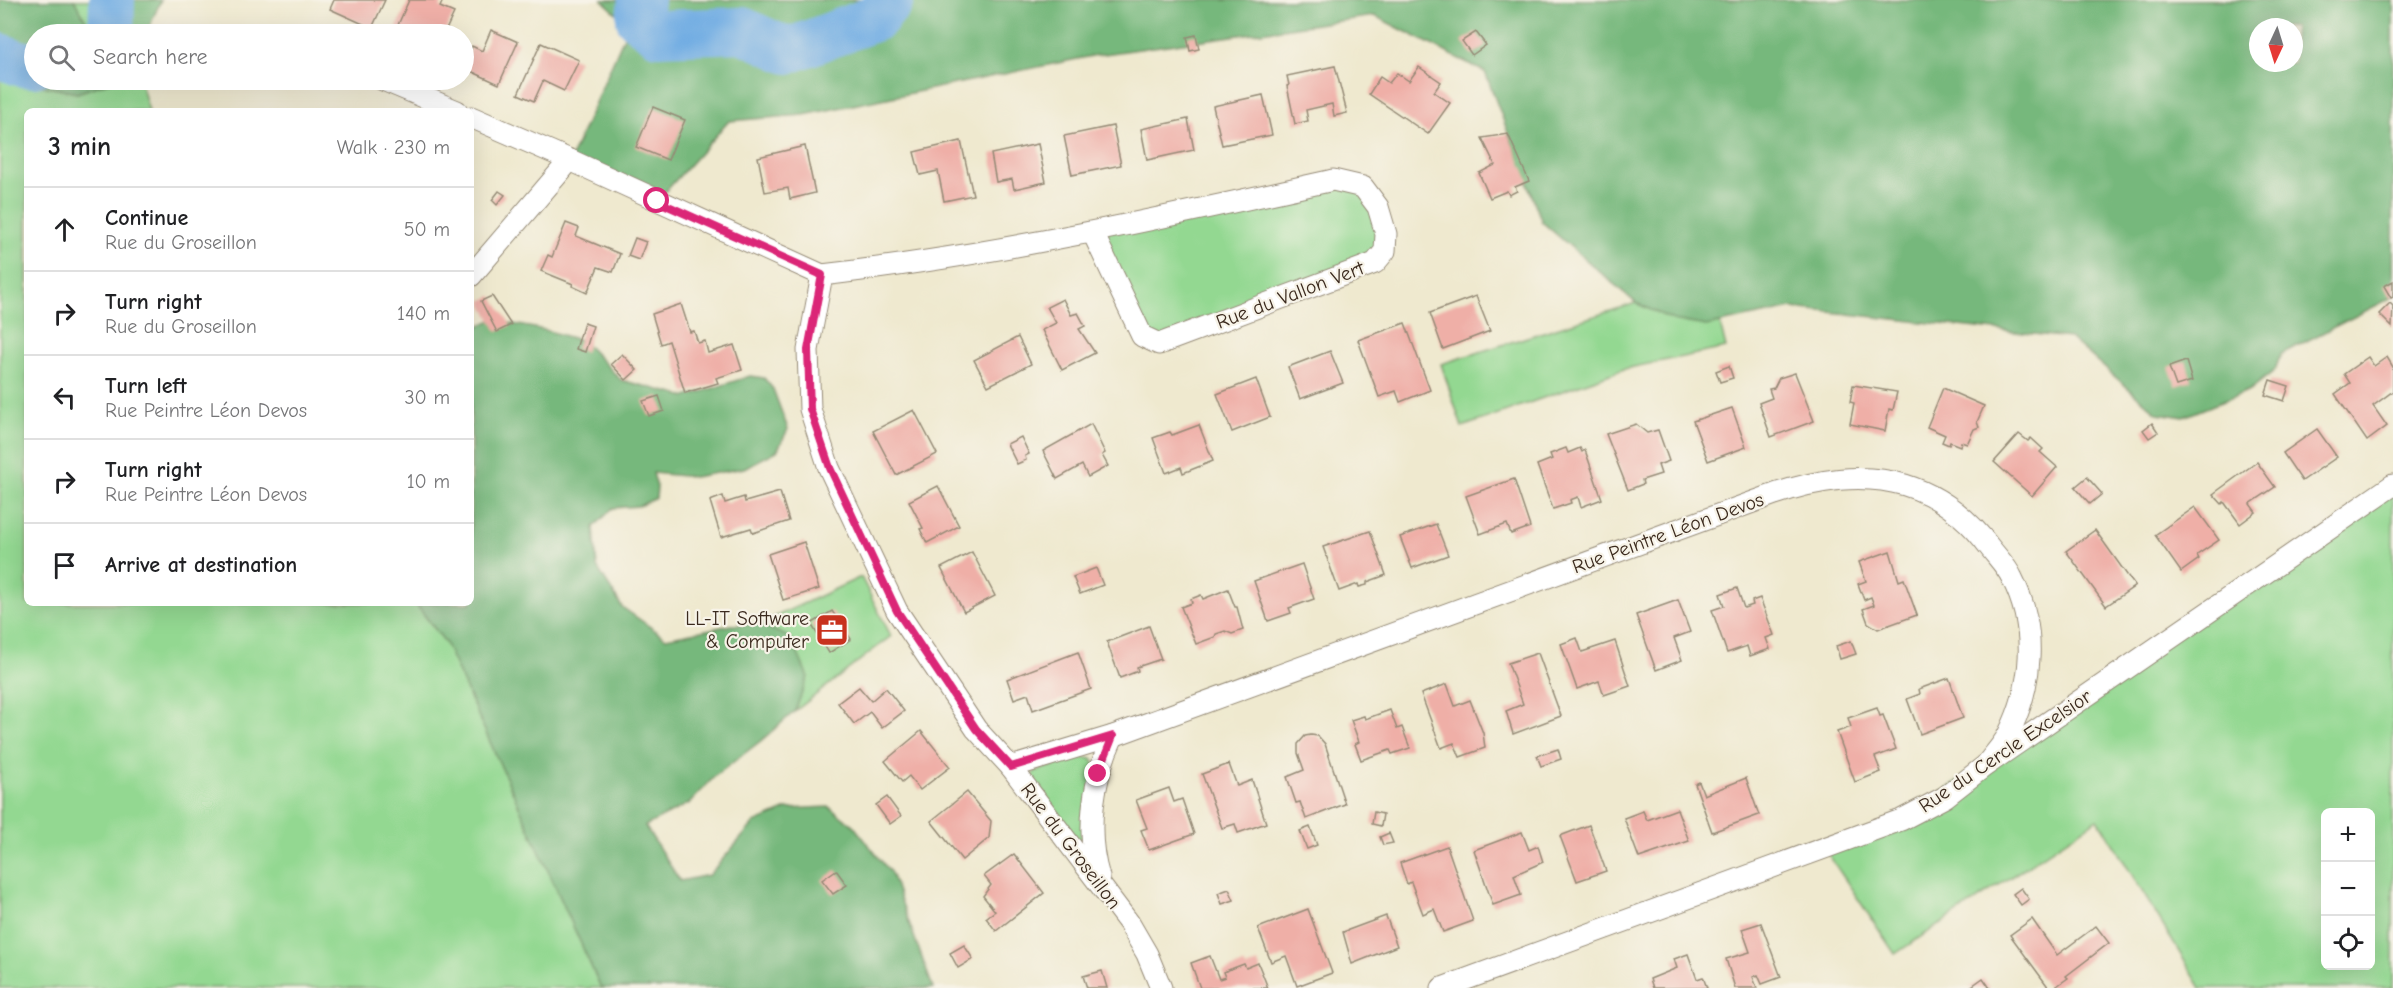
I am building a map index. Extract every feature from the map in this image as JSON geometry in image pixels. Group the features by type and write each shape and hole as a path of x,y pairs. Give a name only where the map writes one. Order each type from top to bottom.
{"street":[{"path":"407,90 450,108"},
{"path":"474,118 822,275"},
{"path":"474,272 570,160"},
{"name":"Rue du Vallon Vert","path":"822,275 919,264 1093,233 1333,180 1363,187 1378,207 1386,234 1385,251 1375,263 1159,344 1142,336 1093,233"},
{"name":"Rue du Groseillon","path":"822,275 808,350 810,409 830,468 897,611 976,729 1011,767 1129,923 1147,954 1161,988"},
{"name":"Rue Peintre Léon Devos","path":"1011,767 1113,736 1804,484 1830,479 1858,478 1904,485 1932,496 1956,511 1978,532 2011,576 2022,603 2029,631 2030,663 2025,695 2007,737 1986,765"},
{"name":"Rue du Cercle Excelsior","path":"1442,988 1901,820 1945,797 1986,765 2393,485"},
{"path":"1102,886 1091,842 1098,774 1113,736"}],"green space":[{"path":"0,0 74,0 88,24 24,24 24,82 15,80 0,67"},
{"path":"74,0 112,0 111,17 88,24"},
{"path":"112,0 161,0 150,24 94,24 111,17"},
{"path":"602,0 2393,0 2393,297 2281,354 2275,370 2250,390 2184,417 2157,413 2070,338 1792,308 1706,326 1673,320 1636,303 1542,222 1485,72 1375,16 1097,55 804,115 729,121 657,201 570,160 629,25"},
{"path":"0,67 15,80 24,82 24,90 63,90 77,93 86,90 143,90 148,108 24,108 24,606 417,606 445,642 601,988 0,988"},
{"path":"63,90 86,90 77,93"},
{"path":"1333,180 1363,187 1385,251 1159,344 1142,336 1093,233"},
{"path":"1636,303 1687,323 1720,323 1726,348 1624,369 1462,427 1441,364"},
{"path":"492,320 545,330 583,341 621,380 686,397 750,376 764,378 773,389 788,429 777,451 744,468 694,477 653,473 657,487 656,498 639,506 613,508 594,527 597,567 622,607 666,638 731,625 759,624 791,638 808,677 795,711 715,776 690,803 645,826 680,881 709,875 754,823 787,809 829,807 853,825 891,873 933,988 601,988 445,642 417,606 474,606 474,328"},
{"path":"2393,485 2393,988 2201,988 2098,819 1895,954 1824,848 1901,820"},
{"path":"861,577 891,636 795,711 807,676 791,638 759,624"},
{"path":"1083,757 1092,759 1095,765 1086,840 1078,842 1030,781 1035,771"}],"building":[{"path":"334,0 385,0 374,24 363,24 330,9"},
{"path":"409,0 443,0 440,7 454,13 449,24 398,24"},
{"path":"491,30 518,42 499,84 474,73 474,47 482,51"},
{"path":"1476,32 1486,45 1472,55 1462,41"},
{"path":"1196,35 1199,49 1190,51 1187,37"},
{"path":"541,43 579,60 564,91 543,81 534,101 518,94"},
{"path":"1335,66 1347,113 1334,116 1332,104 1306,110 1308,121 1295,124 1287,76"},
{"path":"1419,67 1441,82 1434,92 1450,103 1428,134 1369,94 1380,77 1389,83 1397,73 1409,81"},
{"path":"1263,95 1272,135 1222,145 1213,106"},
{"path":"653,107 685,120 668,160 636,147"},
{"path":"1188,119 1194,150 1147,160 1141,129"},
{"path":"1113,126 1121,165 1072,175 1064,136"},
{"path":"1508,134 1529,181 1515,187 1517,191 1509,195 1507,191 1490,198 1479,173 1495,165 1482,138"},
{"path":"961,141 973,195 944,201 938,171 920,175 914,152"},
{"path":"1038,144 1046,182 1014,189 1012,179 996,182 991,154"},
{"path":"805,146 815,193 790,199 788,188 765,192 758,157"},
{"path":"499,191 505,195 497,205 492,200"},
{"path":"566,223 579,228 576,236 620,254 613,272 598,267 587,293 572,286 573,284 541,271 548,255 552,257"},
{"path":"635,238 646,242 639,260 628,256"},
{"path":"2393,281 2393,297 2391,298 2384,286"},
{"path":"492,296 511,325 497,332 481,301"},
{"path":"1476,296 1490,331 1443,349 1430,313"},
{"path":"1063,299 1071,315 1078,313 1085,326 1079,329 1095,353 1062,370 1042,330 1056,323 1047,307"},
{"path":"2390,303 2393,306 2392,327 2379,314"},
{"path":"681,304 690,332 694,331 698,343 705,341 708,353 734,345 742,370 716,378 718,383 685,393 669,341 661,344 652,314"},
{"path":"584,323 593,326 585,352 576,349"},
{"path":"1405,323 1430,390 1400,402 1396,391 1379,397 1358,340"},
{"path":"1018,337 1031,364 988,386 974,360"},
{"path":"1330,351 1343,383 1300,399 1288,367"},
{"path":"622,354 637,370 626,380 611,364"},
{"path":"2368,357 2374,366 2387,357 2393,367 2393,391 2373,406 2387,426 2367,441 2335,394 2350,383 2344,374"},
{"path":"2186,361 2192,381 2176,386 2169,367"},
{"path":"1729,366 1733,378 1720,382 1716,371"},
{"path":"1795,373 1814,421 1771,437 1759,403 1772,398 1769,389 1774,388 1779,378"},
{"path":"1256,379 1270,417 1232,432 1217,394"},
{"path":"2270,380 2289,386 2284,401 2265,395"},
{"path":"1853,385 1897,392 1893,410 1889,409 1885,431 1850,424 1854,403 1850,402"},
{"path":"1943,388 1984,406 1977,422 1979,427 1974,429 1967,444 1961,442 1960,446 1950,442 1949,445 1942,442 1945,435 1927,427"},
{"path":"659,396 664,411 649,416 643,401"},
{"path":"1732,408 1746,447 1708,461 1693,421"},
{"path":"914,410 937,454 896,475 873,431"},
{"path":"2152,423 2158,432 2149,438 2143,430"},
{"path":"1091,424 1105,453 1102,455 1108,466 1088,477 1082,465 1057,479 1043,451"},
{"path":"1636,424 1647,433 1658,430 1669,461 1658,465 1661,474 1642,480 1643,484 1628,490 1606,434"},
{"path":"1199,425 1213,461 1183,473 1181,467 1166,473 1153,438 1170,432 1172,435"},
{"path":"2317,429 2337,457 2302,481 2283,453"},
{"path":"2019,434 2028,441 2031,438 2043,449 2040,452 2057,467 2032,496 1994,462"},
{"path":"1021,437 1029,454 1025,456 1026,460 1017,464 1007,444"},
{"path":"1566,448 1568,453 1580,448 1582,452 1585,450 1602,499 1581,507 1578,497 1570,500 1571,503 1553,509 1537,465 1552,459 1550,454"},
{"path":"2257,462 2275,487 2250,504 2256,512 2240,524 2224,502 2222,504 2213,494"},
{"path":"2087,477 2102,494 2090,504 2075,487"},
{"path":"1514,479 1530,527 1511,534 1507,524 1480,534 1466,496"},
{"path":"938,486 959,526 927,543 920,529 923,528 909,501"},
{"path":"780,492 789,521 753,533 751,528 721,537 710,501 723,496 725,503 744,497 745,502"},
{"path":"2195,507 2219,540 2197,555 2199,559 2181,572 2155,535"},
{"path":"1436,524 1448,555 1412,568 1400,537"},
{"path":"2095,530 2135,586 2106,606 2066,551"},
{"path":"1370,531 1386,575 1367,582 1367,585 1359,587 1358,584 1339,591 1323,547"},
{"path":"804,542 819,589 783,600 768,554"},
{"path":"1890,551 1899,581 1904,579 1917,615 1878,629 1868,623 1863,609 1874,605 1871,597 1864,600 1858,584 1866,581 1859,562"},
{"path":"972,552 995,596 964,612 941,568"},
{"path":"1302,564 1314,599 1289,608 1291,613 1268,621 1254,581"},
{"path":"1096,568 1103,585 1080,594 1073,577"},
{"path":"1737,588 1744,608 1753,605 1752,601 1760,598 1774,635 1766,638 1770,649 1750,656 1747,646 1727,653 1712,610 1724,606 1720,594"},
{"path":"1228,589 1237,607 1243,630 1232,634 1225,631 1196,644 1181,607 1192,603 1191,599 1201,595 1203,599"},
{"path":"1678,600 1690,632 1674,638 1682,660 1656,670 1636,615"},
{"path":"832,611 851,639 829,653 811,624"},
{"path":"1149,626 1161,659 1137,667 1138,671 1120,678 1107,642"},
{"path":"1577,638 1582,652 1615,641 1630,686 1604,695 1599,681 1577,689 1561,644"},
{"path":"1851,641 1856,654 1840,659 1836,646"},
{"path":"1078,652 1091,689 1033,710 1028,694 1014,699 1007,679"},
{"path":"1538,653 1561,716 1513,734 1506,711 1523,704 1508,663"},
{"path":"1949,678 1963,718 1920,734 1907,699 1920,694 1919,689"},
{"path":"1447,684 1455,706 1470,700 1483,733 1485,748 1460,757 1454,743 1441,748 1421,694"},
{"path":"859,687 871,701 886,688 904,711 882,728 870,712 854,724 838,703"},
{"path":"1877,708 1880,716 1883,715 1896,749 1875,757 1881,772 1855,782 1837,732 1851,727 1848,718"},
{"path":"1390,710 1397,729 1402,727 1410,748 1392,754 1390,750 1361,760 1355,744 1359,742 1351,720 1364,716 1365,719"},
{"path":"921,731 950,767 920,790 909,776 902,782 885,761"},
{"path":"1305,736 1318,736 1325,744 1345,804 1306,819 1300,802 1296,803 1287,777 1304,770 1298,753 1298,744"},
{"path":"1558,749 1561,759 1541,766 1537,756"},
{"path":"1229,764 1237,786 1252,780 1266,823 1238,833 1235,824 1222,828 1202,774"},
{"path":"1746,778 1759,815 1712,832 1695,784 1699,782 1704,795"},
{"path":"1169,788 1174,802 1182,799 1194,834 1149,850 1141,830 1147,828 1136,800"},
{"path":"967,792 991,821 989,838 962,860 931,821"},
{"path":"887,797 901,816 890,824 876,805"},
{"path":"1677,809 1689,841 1639,858 1624,818 1643,811 1647,820"},
{"path":"1374,812 1383,814 1381,826 1372,824"},
{"path":"1589,825 1606,871 1577,881 1560,836"},
{"path":"1310,827 1317,845 1307,849 1300,831"},
{"path":"1522,832 1529,850 1538,846 1543,862 1514,875 1521,895 1493,905 1474,850"},
{"path":"1389,833 1393,843 1383,845 1380,837"},
{"path":"1447,846 1473,921 1443,932 1434,909 1423,914 1411,882 1407,884 1400,863"},
{"path":"1014,854 1044,893 996,931 986,918 995,911 983,896 991,885 984,876"},
{"path":"836,870 847,885 833,894 822,880"},
{"path":"2021,888 2029,899 2021,905 2013,894"},
{"path":"1229,889 1234,900 1222,904 1218,893"},
{"path":"1308,909 1332,973 1297,986 1286,956 1271,962 1258,928"},
{"path":"1386,916 1397,946 1352,964 1343,932"},
{"path":"2032,919 2057,955 2096,926 2109,943 2066,976 2068,978 2054,988 2049,988 2010,935"},
{"path":"1761,923 1781,977 1762,984 1758,975 1753,977 1757,988 1735,988 1726,959 1750,952 1742,929"},
{"path":"964,945 973,959 958,968 950,953"},
{"path":"1688,954 1697,979 1703,977 1707,988 1653,988 1650,979 1677,968 1674,959"},
{"path":"1210,956 1219,979 1225,977 1223,972 1244,964 1246,968 1258,963 1268,988 1200,988 1191,963"},
{"path":"1102,971 1107,988 1087,988 1083,976"},
{"path":"1983,978 1990,988 1969,988"}],"waterway":[{"path":"111,24 112,0"},
{"path":"641,0 639,19 658,33 742,30 788,51 876,18 891,0"},
{"path":"0,56 24,64"}],"place":[{"name":"LL-IT Software & Computer","path":"832,630"}],"route":[{"path":"657,201 822,275 808,350 810,409 830,468 897,611 976,729 1011,767 1113,736 1098,774"}]}
